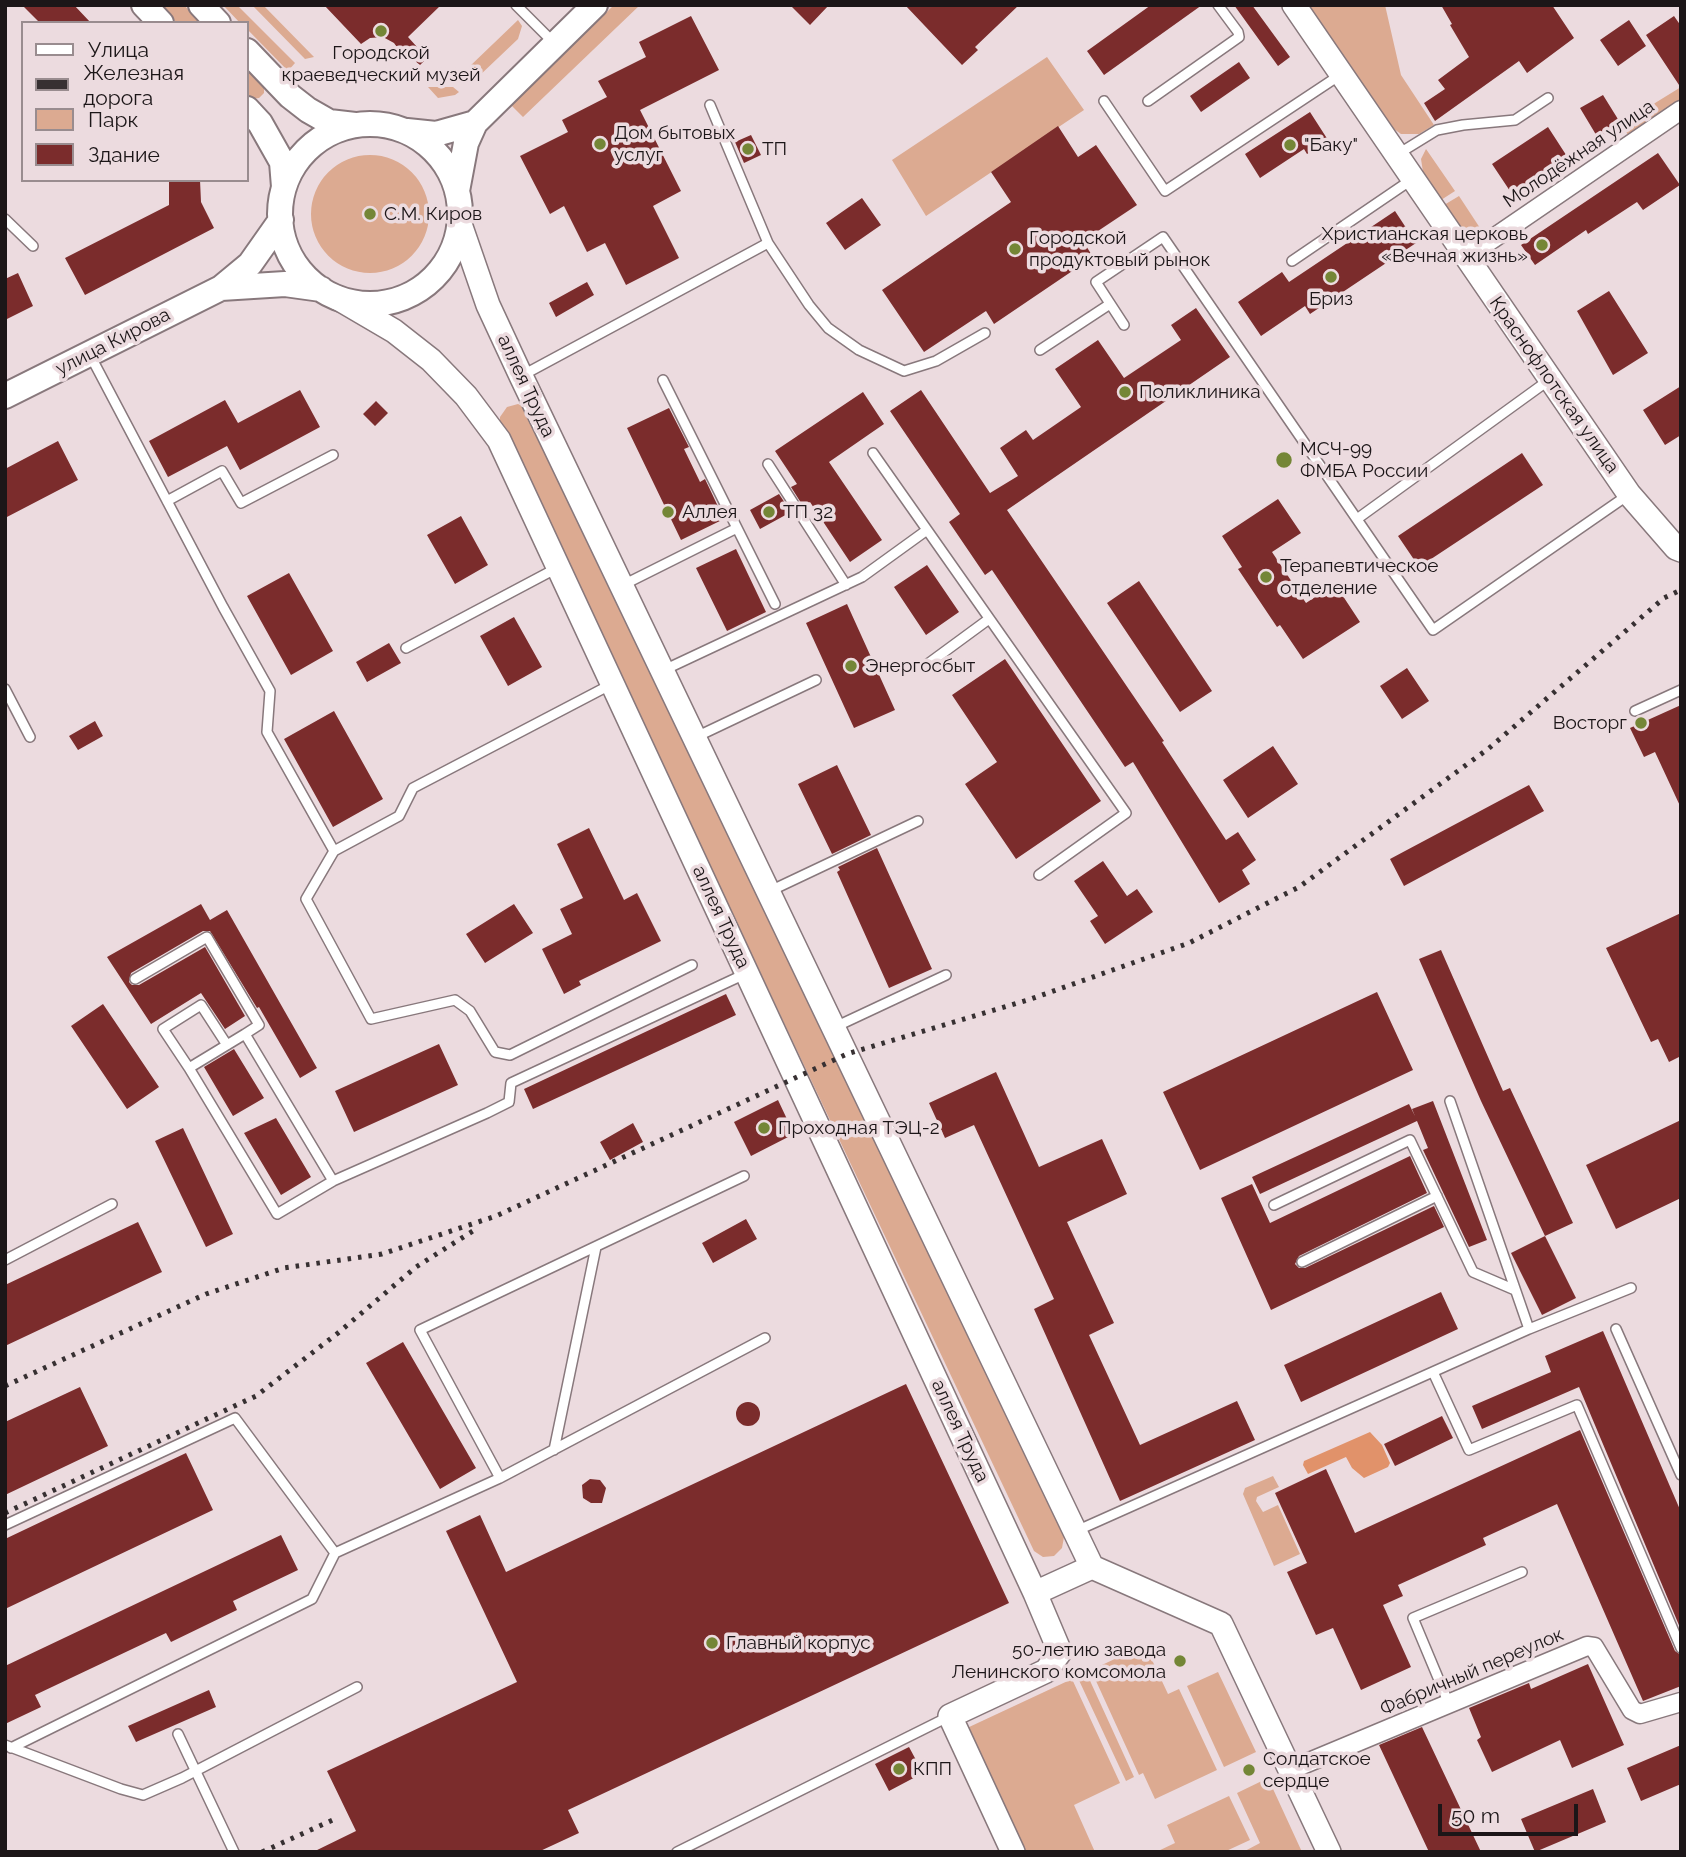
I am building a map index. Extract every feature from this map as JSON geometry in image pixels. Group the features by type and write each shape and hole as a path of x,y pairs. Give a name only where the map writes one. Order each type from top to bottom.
{"main road":[{"path":"144,5 159,21"},
{"path":"201,5 216,21"},
{"path":"457,191 466,143 475,123 595,5"},
{"path":"248,52 290,96 329,122 389,126 405,131 436,134 475,123"},
{"path":"248,111 260,123 282,162 283,236 297,266 328,293 360,303 384,303 416,291 441,270 456,241 460,208 452,176 438,155 405,131"},
{"path":"284,187 291,171 311,146 332,132 356,125"},
{"name":"улица Кирова","path":"5,396 221,288 250,264 281,220"},
{"name":"улица Кирова","path":"221,288 285,284 328,293"}],"street":[{"name":"Краснофлотская улица","path":"1294,5 1629,494 1676,548 1681,550"},
{"name":"Молодёжная улица","path":"1466,257 1681,110"},
{"name":"аллея Труда","path":"460,224 488,304 521,376 1092,1567"},
{"name":"аллея Труда","path":"328,293 394,331 431,360 466,396 499,440 1035,1593 1060,1652 1046,1671 950,1716"},
{"path":"1035,1593 1092,1567 1221,1624 1329,1852"},
{"name":"Фабричный переулок","path":"1290,1770 1587,1646 1594,1647 1632,1710 1640,1714 1681,1702"},
{"path":"950,1716 1013,1852"}],"lane":[{"path":"516,5 555,44"},
{"path":"1148,101 1239,37 1218,5"},
{"path":"1104,101 1165,191 1342,74"},
{"path":"1396,155 1437,130 1515,120 1548,99"},
{"path":"710,105 768,243 809,305 828,328 859,350 904,371 936,361 985,333"},
{"path":"1292,261 1413,179"},
{"path":"5,219 33,246"},
{"path":"1124,325 1096,282 1163,237 1433,630 1629,494"},
{"path":"521,376 768,243"},
{"path":"1040,350 1110,304"},
{"path":"89,354 270,691 267,733 334,851"},
{"path":"1357,519 1550,379"},
{"path":"663,380 775,604"},
{"path":"873,453 1126,813 1039,875"},
{"path":"167,501 222,471 241,503 333,455"},
{"path":"768,464 846,585"},
{"path":"622,586 737,528"},
{"path":"662,670 862,577 927,530"},
{"path":"406,648 559,567"},
{"path":"925,666 989,619"},
{"path":"694,737 816,680"},
{"path":"613,684 413,788 399,816 334,851 306,899 371,1018 454,1000 470,1012 495,1052 510,1055 692,965"},
{"path":"5,689 30,737"},
{"path":"1635,711 1681,691"},
{"path":"768,892 918,821"},
{"path":"135,979 207,937 259,1026 189,1068"},
{"path":"227,1045 201,1005 163,1029 277,1214 333,1181 509,1102 511,1083 747,974"},
{"path":"833,1028 946,975"},
{"path":"245,1034 333,1181"},
{"path":"1450,1101 1529,1329"},
{"path":"1274,1205 1410,1140 1473,1272 1515,1290"},
{"path":"500,1478 421,1330 744,1176"},
{"path":"1302,1262 1437,1196"},
{"path":"5,1260 112,1205"},
{"path":"554,1450 596,1247"},
{"path":"1075,1532 1529,1329 1631,1288"},
{"path":"1616,1329 1681,1475"},
{"path":"8,1746 312,1599 335,1553 500,1478 765,1338"},
{"path":"1433,1372 1469,1450 1577,1405 1681,1648"},
{"path":"5,1525 235,1418 335,1553"},
{"path":"1449,1704 1413,1618 1522,1572"},
{"path":"8,1746 143,1795 356,1688"},
{"path":"677,1852 950,1716"},
{"path":"178,1734 234,1852"}],"green space":[{"path":"160,5 184,5 199,21 175,21"},
{"path":"223,5 237,5 295,63 288,71 248,30 248,21 238,21"},
{"path":"252,5 263,5 314,57 305,59"},
{"path":"614,5 640,5 523,117 511,105"},
{"path":"1309,5 1385,5 1401,75 1434,125 1419,134 1401,134 1394,129"},
{"path":"518,20 522,26 518,39 478,77 469,67"},
{"path":"1047,57 1084,110 926,216 892,160"},
{"path":"248,70 264,87 264,93 259,98 252,99 248,94"},
{"path":"428,87 453,87 459,92 438,98"},
{"path":"1681,87 1681,99 1628,135 1621,124"},
{"path":"1426,149 1455,191 1441,200 1423,172 1421,159"},
{"path":"370,155 403,165 419,181 429,214 419,247 403,263 370,273 337,263 321,247 311,214 321,181 337,165"},
{"path":"1459,196 1480,228 1465,238 1444,205"},
{"path":"518,404 529,409 1064,1537 1062,1548 1054,1556 1043,1557 1034,1551 500,423 500,417 507,407"},
{"path":"1273,1476 1279,1487 1257,1497 1256,1501 1263,1512 1278,1505 1300,1554 1274,1566 1243,1494 1245,1488"},
{"path":"1145,1645 1168,1694 1179,1689 1217,1770 1155,1799 1143,1773 1139,1775 1091,1670"},
{"path":"1086,1672 1134,1777 1126,1781 1077,1676"},
{"path":"1218,1672 1256,1752 1224,1767 1187,1686"},
{"path":"1072,1679 1120,1783 1074,1805 1095,1852 1025,1852 967,1728"},
{"path":"1268,1778 1302,1852 1243,1852 1260,1843 1237,1793"},
{"path":"1229,1796 1250,1840 1224,1852 1156,1852 1175,1843 1167,1825"}],"shaded area":[{"path":"1370,1432 1382,1445 1390,1463 1388,1467 1364,1478 1352,1468 1346,1457 1308,1474 1303,1465 1304,1461"}],"building":[{"path":"22,5 74,5 89,21 38,21"},
{"name":"Городской краеведческий музей","path":"324,5 441,5 408,37 427,58 420,65 383,37 370,38 361,44"},
{"path":"790,5 829,5 810,25"},
{"path":"905,5 1019,5 975,47 978,50 962,65"},
{"path":"1151,5 1202,5 1104,75 1087,51"},
{"path":"1234,5 1252,5 1290,57 1278,66"},
{"path":"1441,5 1552,5 1574,38 1527,73 1519,61 1435,121 1424,103 1445,89 1438,80 1469,57"},
{"name":"Дом бытовых услуг","path":"691,16 719,70 640,110 681,191 653,206 679,258 626,285 605,243 587,252 564,206 550,214 520,156 568,132 562,120 607,97 598,81 646,57 639,42"},
{"path":"1674,16 1681,26 1681,88 1646,35"},
{"path":"1629,20 1646,46 1618,66 1600,40"},
{"path":"1239,62 1250,78 1201,112 1190,96"},
{"path":"1603,95 1621,124 1598,138 1580,108"},
{"name":"\"Баку\"","path":"1310,112 1328,140 1307,154 1304,149 1260,178 1245,154"},
{"name":"Городской продуктовый рынок","path":"1058,126 1078,157 1096,145 1137,205 1083,241 1093,257 994,324 986,311 924,352 882,290 1011,202 991,172"},
{"path":"1548,127 1570,161 1516,200 1492,164"},
{"name":"ТП","path":"751,135 761,155 744,163 735,142"},
{"path":"1658,153 1680,185 1643,210 1637,202 1588,234 1586,230 1535,265 1521,245"},
{"path":"169,182 200,182 201,202 214,228 85,295 65,258 169,205"},
{"path":"862,198 881,225 845,250 826,223"},
{"name":"Бриз","path":"1395,211 1416,243 1310,314 1305,306 1261,336 1238,302 1282,272 1289,282"},
{"path":"18,273 33,306 5,320 5,279"},
{"path":"587,282 594,295 556,317 549,303"},
{"path":"1609,291 1648,353 1613,375 1577,311"},
{"path":"1196,308 1230,357 1007,510 1164,741 1162,742 1226,840 1238,832 1256,860 1242,870 1250,884 1219,903 1133,762 1125,767 992,570 985,575 949,522 960,514 890,411 921,390 990,493 1018,476 1000,448 1026,430 1033,440 1081,407 1055,369 1098,340 1124,378 1181,340 1171,325"},
{"path":"1681,386 1681,435 1665,445 1643,410"},
{"path":"300,390 320,427 240,470 227,446 168,477 149,441 225,400 238,423"},
{"path":"863,392 884,424 829,462 882,540 850,562 810,502 803,506 791,487 797,484 775,451"},
{"path":"376,401 388,413 375,426 363,414"},
{"path":"669,408 689,447 684,449 700,482 705,479 724,519 681,540 627,428"},
{"path":"58,441 78,480 5,518 5,469"},
{"path":"1522,453 1543,485 1419,567 1398,536"},
{"name":"ТП 32","path":"779,494 791,512 760,529 750,510"},
{"name":"Терапевтическое отделение","path":"1278,499 1301,533 1272,552 1306,603 1335,584 1360,622 1303,659 1280,625 1277,627 1238,569 1242,567 1222,536"},
{"path":"461,516 488,565 455,584 427,535"},
{"path":"736,549 766,612 727,631 696,568"},
{"path":"927,565 959,612 926,635 894,587"},
{"path":"289,573 333,651 291,675 247,596"},
{"path":"1139,581 1212,691 1180,712 1107,603"},
{"name":"Энергосбыт","path":"847,604 895,710 854,728 806,623"},
{"path":"514,617 542,667 508,686 480,636"},
{"path":"389,643 401,663 367,682 356,662"},
{"path":"1005,659 1101,801 1016,859 965,784 997,762 952,695"},
{"path":"1407,668 1429,701 1402,719 1380,686"},
{"path":"1681,705 1681,808 1655,752 1644,757 1630,728"},
{"path":"334,711 383,799 333,827 284,739"},
{"path":"95,721 103,736 78,750 69,736"},
{"path":"1273,746 1298,784 1248,818 1223,780"},
{"path":"837,765 871,835 832,854 798,784"},
{"path":"1529,785 1544,811 1404,886 1390,859"},
{"path":"589,828 624,900 637,893 661,941 579,981 581,985 564,994 542,949 572,934 560,909 583,898 557,844"},
{"path":"877,848 932,969 889,988 837,872 840,870 838,867"},
{"path":"1103,861 1127,896 1137,889 1153,912 1105,944 1090,921 1098,916 1074,881"},
{"path":"201,904 210,920 227,910 317,1068 300,1078 259,1007 257,1008 210,931 203,931 131,973 129,982 139,985 205,947 245,1016 225,1029 201,993 151,1024 107,957"},
{"path":"514,904 533,933 485,963 466,934"},
{"path":"1681,913 1681,1056 1669,1062 1658,1039 1651,1042 1606,948"},
{"path":"1441,950 1503,1091 1510,1088 1573,1223 1545,1236 1481,1101 1419,959"},
{"path":"1377,992 1413,1070 1200,1170 1163,1092"},
{"path":"726,994 736,1015 533,1109 524,1089"},
{"path":"103,1004 159,1087 127,1109 71,1026"},
{"path":"439,1044 458,1085 354,1132 335,1091"},
{"path":"234,1049 264,1098 233,1116 204,1067"},
{"path":"996,1072 1039,1167 1102,1139 1127,1194 1067,1222 1114,1323 1089,1335 1140,1445 1237,1401 1255,1440 1120,1501 1034,1309 1054,1299 974,1125 945,1138 929,1103"},
{"name":"Проходная ТЭЦ-2","path":"778,1100 794,1134 751,1156 734,1122"},
{"path":"1433,1101 1487,1240 1469,1247 1423,1150 1428,1148 1417,1121 1260,1194 1252,1177 1409,1104 1415,1116 1412,1109"},
{"path":"276,1118 311,1177 281,1195 244,1133"},
{"path":"1681,1120 1681,1198 1616,1229 1586,1165"},
{"path":"633,1123 643,1142 610,1160 600,1142"},
{"path":"183,1128 233,1234 206,1247 155,1141"},
{"path":"1410,1156 1427,1193 1299,1256 1295,1264 1299,1268 1305,1268 1434,1206 1444,1227 1271,1310 1221,1198 1252,1184 1270,1223"},
{"path":"746,1219 757,1239 713,1263 702,1243"},
{"path":"138,1222 162,1272 5,1346 5,1285"},
{"path":"1545,1236 1576,1298 1542,1315 1511,1253"},
{"path":"1441,1292 1458,1329 1301,1402 1284,1365"},
{"path":"1603,1331 1681,1512 1681,1630 1579,1387 1482,1429 1472,1406 1551,1372 1545,1356"},
{"path":"403,1342 476,1468 440,1489 366,1363"},
{"name":"Главный корпус","path":"906,1384 1009,1603 568,1810 579,1833 538,1852 313,1852 356,1831 327,1771 517,1682 446,1531 480,1515 506,1572"},
{"path":"80,1387 108,1446 5,1495 5,1422"},
{"path":"748,1402 757,1405 760,1414 757,1423 748,1426 739,1423 736,1414 739,1405"},
{"path":"1442,1416 1453,1438 1395,1466 1384,1444"},
{"path":"1580,1430 1675,1651 1681,1655 1681,1686 1643,1701 1557,1504 1483,1538 1486,1545 1398,1585 1403,1596 1383,1605 1411,1667 1361,1690 1333,1628 1316,1635 1287,1572 1307,1563 1275,1493 1326,1469 1355,1533"},
{"path":"186,1453 213,1510 5,1609 5,1539"},
{"path":"590,1479 600,1480 606,1488 602,1503 591,1503 583,1498 582,1485"},
{"path":"281,1535 298,1570 233,1601 237,1610 171,1642 166,1633 35,1695 41,1707 5,1724 5,1666"},
{"path":"1588,1664 1624,1745 1572,1768 1560,1740 1492,1772 1477,1740 1481,1737 1469,1708 1529,1683 1531,1689"},
{"path":"209,1690 216,1707 136,1742 128,1726"},
{"path":"1422,1727 1481,1852 1429,1852 1379,1745"},
{"path":"1681,1745 1681,1784 1641,1801 1627,1768"},
{"name":"КПП","path":"909,1747 923,1773 889,1791 875,1764"},
{"path":"1593,1789 1606,1822 1535,1852 1521,1819"}],"railway":[{"path":"5,1386 206,1294 284,1268 382,1254 496,1216 847,1054 1028,1000 1189,943 1299,887 1488,749 1664,598 1681,590"},
{"path":"5,1513 256,1396 338,1333 416,1267 476,1229"},
{"path":"262,1852 337,1818"}],"place":[{"name":"Городской краеведческий музей","path":"381,31"},
{"name":"Дом бытовых услуг","path":"600,144"},
{"name":"\"Баку\"","path":"1290,145"},
{"name":"ТП","path":"748,149"},
{"name":"С.М. Киров","path":"370,214"},
{"name":"Христианская церковь «Вечная жизнь»","path":"1542,245"},
{"name":"Городской продуктовый рынок","path":"1015,249"},
{"name":"Бриз","path":"1331,277"},
{"name":"Поликлиника","path":"1125,392"},
{"name":"МСЧ-99 ФМБА России","path":"1284,460"},
{"name":"Аллея","path":"668,512"},
{"name":"ТП 32","path":"769,512"},
{"name":"Терапевтическое отделение","path":"1266,577"},
{"name":"Энергосбыт","path":"851,666"},
{"name":"Восторг","path":"1641,723"},
{"name":"Проходная ТЭЦ-2","path":"764,1128"},
{"name":"Главный корпус","path":"712,1643"},
{"name":"50-летию завода Ленинского комсомола","path":"1180,1661"},
{"name":"КПП","path":"899,1769"},
{"name":"Солдатское сердце","path":"1249,1770"}]}
